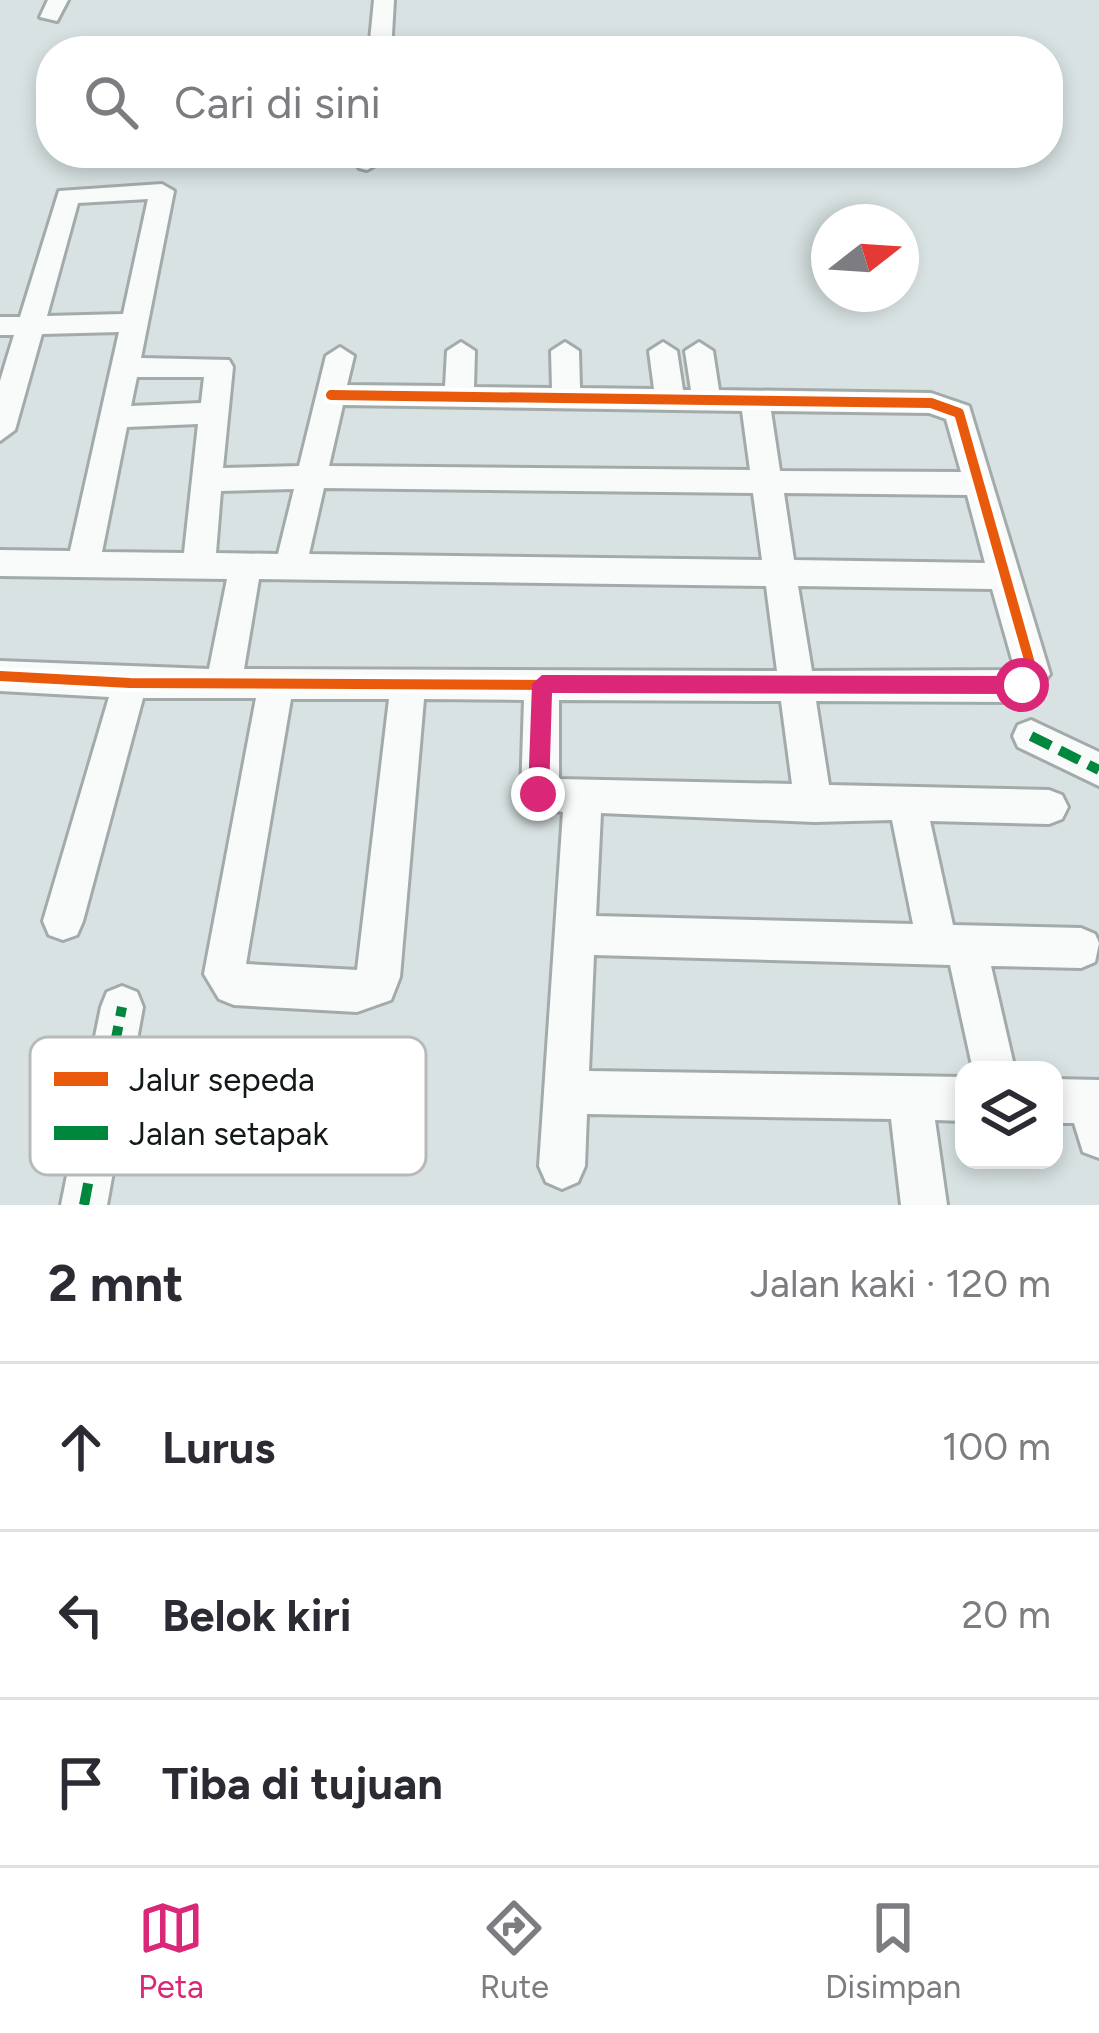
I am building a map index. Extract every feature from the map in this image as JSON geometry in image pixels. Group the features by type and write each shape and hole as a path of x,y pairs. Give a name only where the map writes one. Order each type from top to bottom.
{"street":[{"path":"381,36 384,0"},
{"path":"0,430 69,194 158,190 163,194 83,567"},
{"path":"0,326 134,323"},
{"path":"459,397 461,351"},
{"path":"565,351 566,398"},
{"path":"663,351 670,400"},
{"path":"699,351 707,401"},
{"path":"290,569 340,356"},
{"path":"124,368 220,367 198,568"},
{"path":"0,676 130,683 1022,685 1033,674 953,407 331,395"},
{"path":"755,401 814,805"},
{"path":"115,417 216,413"},
{"path":"208,481 312,477 979,484"},
{"path":"0,563 1005,576"},
{"path":"224,683 244,569"},
{"path":"63,921 130,683"},
{"path":"276,683 224,974 234,985 357,991 376,985 379,977 408,683"},
{"path":"542,684 538,794 814,805 1049,807"},
{"path":"1030,736 1099,770"},
{"path":"562,1166 583,798"},
{"path":"908,807 991,1061"},
{"path":"576,935 1081,948"},
{"path":"116,1037 122,1007"},
{"path":"567,1092 955,1099"},
{"path":"910,1099 923,1205"},
{"path":"84,1205 90,1175"}],"marked path":[{"path":"1031,736 1099,770"},
{"path":"116,1037 122,1007"},
{"path":"84,1205 90,1175"}],"cycle path":[{"path":"0,676 130,683 1012,687 1033,674 959,413 931,403 331,395"}],"route":[{"path":"538,794 542,684 1022,685"}]}
